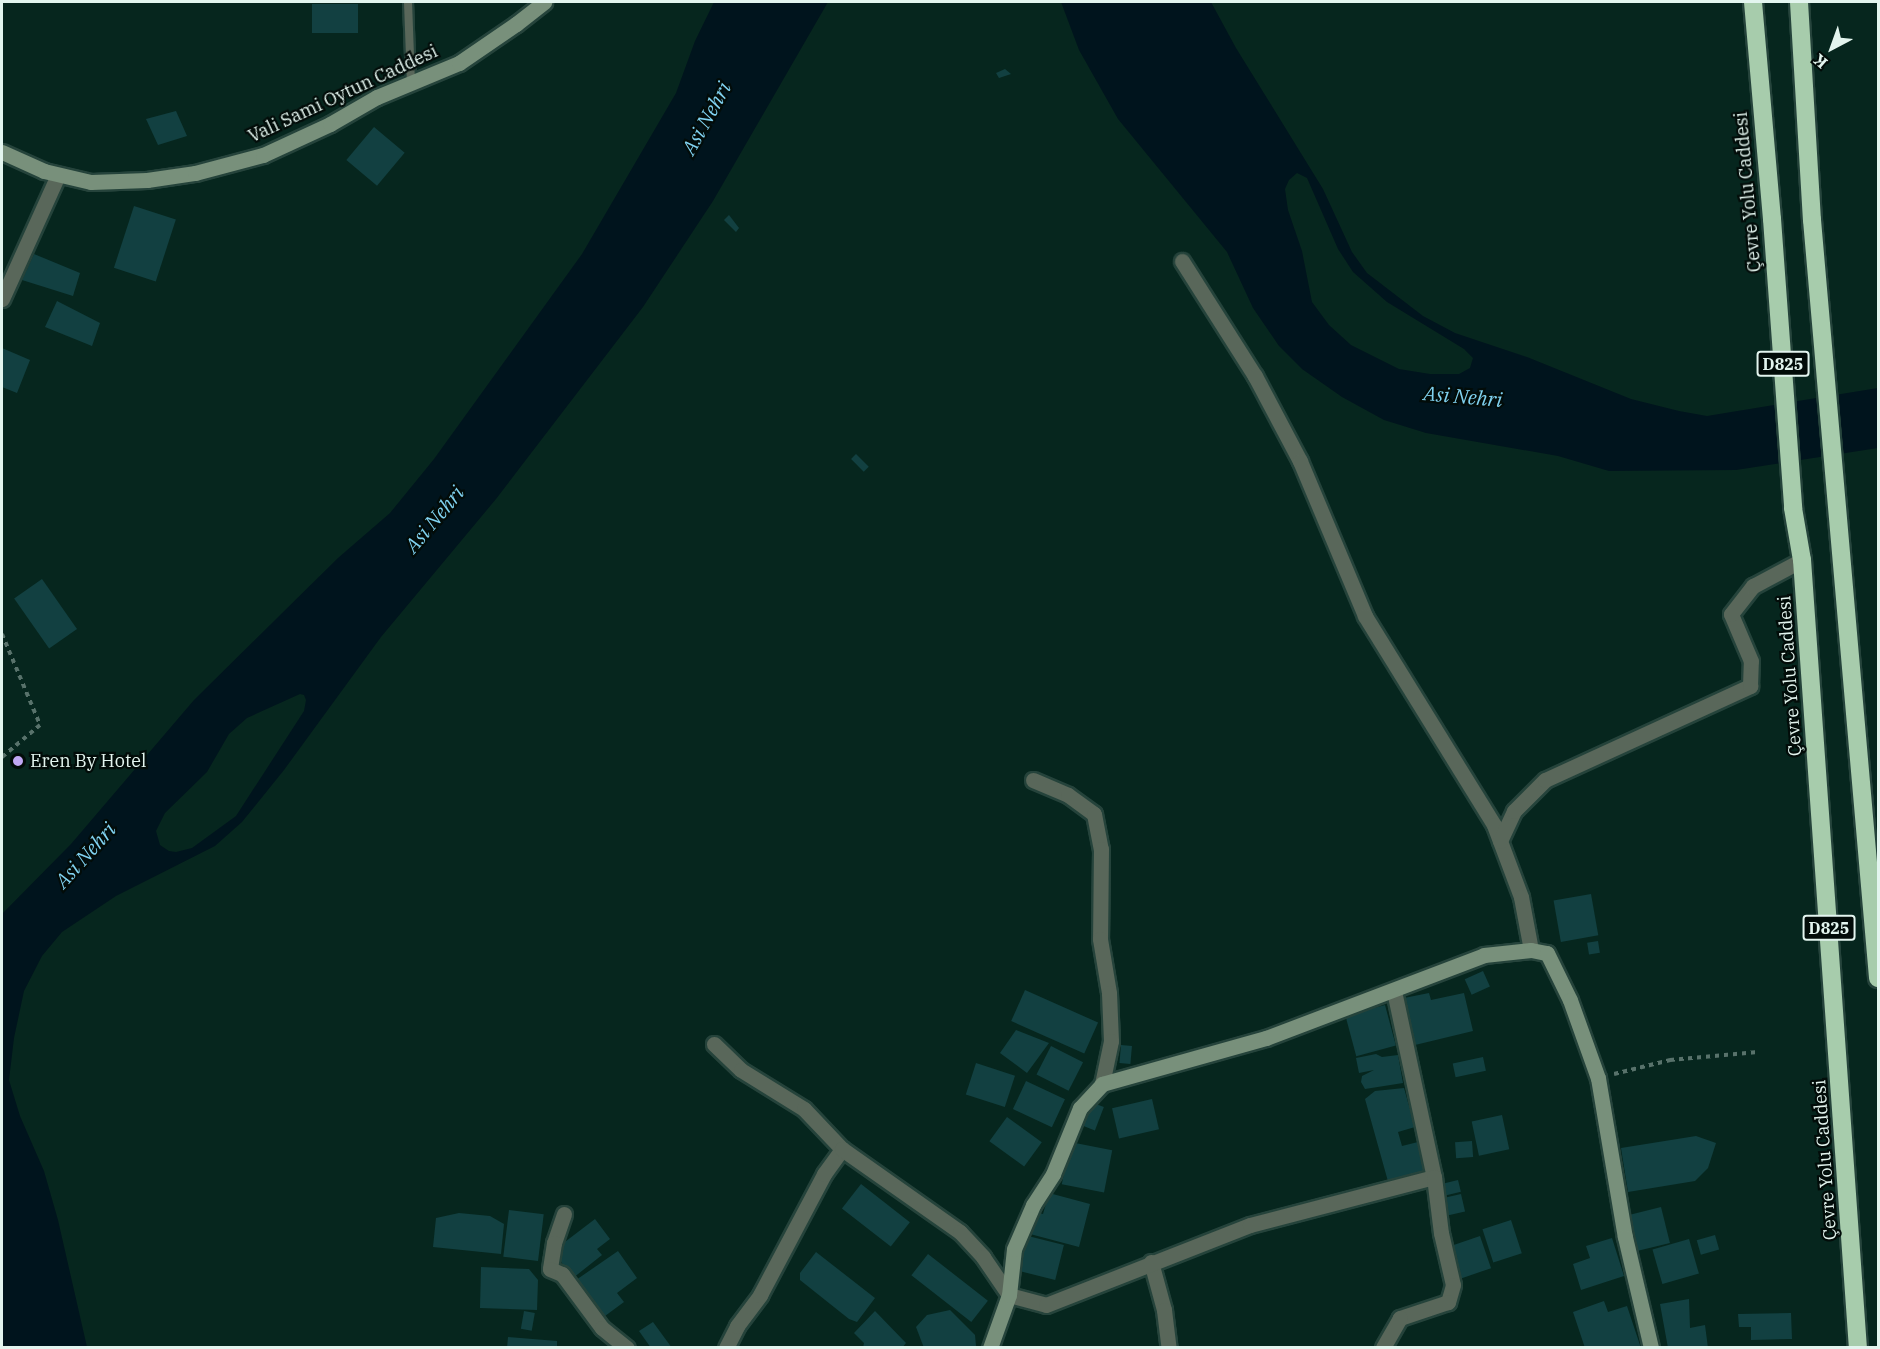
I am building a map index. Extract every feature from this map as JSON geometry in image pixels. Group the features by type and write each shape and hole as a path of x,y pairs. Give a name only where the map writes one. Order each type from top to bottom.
{"highway":[{"name":"Çevre Yolu Caddesi","path":"1753,2 1772,219 1793,508 1802,560 1858,1347"},
{"name":"D825","path":"1799,2 1812,220 1878,978"}],"street":[{"name":"Vali Sami Oytun Caddesi","path":"2,152 27,165 91,182 112,182 195,173 229,164 290,144 377,97 411,85 459,63 544,2"},
{"path":"2,299 58,175"},
{"path":"1182,261 1256,376 1300,461 1365,616 1488,815 1521,897 1531,950"},
{"path":"1500,841 1514,811 1545,780 1750,686 1751,661 1731,614 1753,586 1802,560"},
{"path":"990,1347 1009,1295 1014,1249 1033,1205 1053,1174 1080,1108 1102,1084 1111,1041 1108,993 1100,939 1101,849 1094,814 1068,795 1033,780"},
{"path":"1102,1084 1266,1038 1484,955 1531,950 1547,953 1570,1000 1598,1078 1625,1237 1652,1347"},
{"path":"1383,1347 1400,1318 1448,1302 1453,1285 1441,1233 1434,1177 1394,991"},
{"path":"714,1044 741,1070 804,1109 842,1149 960,1232 983,1257 1009,1295 1046,1305 1151,1262 1251,1225 1434,1177"},
{"path":"726,1347 737,1326 760,1295 824,1174 842,1149"},
{"path":"564,1214 554,1243 550,1269 562,1274 602,1328 627,1347"},
{"path":"1151,1262 1169,1347"}],"lane":[{"path":"408,2 411,85"}],"path":[{"path":"2,634 40,725 2,757"},
{"path":"1598,1078 1670,1060 1758,1052"}],"water":[{"name":"Asi Nehri","path":"714,2 828,2 713,201 643,307 496,499 381,637 284,770 242,822 215,846 116,896 62,932 42,956 24,991 14,1038 9,1080 20,1116 44,1171 58,1220 87,1347 2,1347 2,914 71,844 194,700 338,558 390,513 434,459 582,254 676,93 695,41","holes":["300,694 304,695 306,700 304,711 236,816 192,848 176,852 169,851 160,845 156,831 165,813 207,772 229,734 247,718"]},
{"name":"Asi Nehri","path":"1061,2 1211,2 1236,48 1323,189 1352,252 1367,273 1423,316 1455,333 1527,357 1631,399 1707,416 1878,388 1878,448 1736,470 1609,471 1558,456 1426,433 1384,420 1342,397 1302,369 1279,346 1253,308 1227,252 1118,119 1079,50","holes":["1297,173 1307,178 1338,249 1353,272 1387,302 1464,349 1473,358 1470,368 1459,374 1430,374 1399,369 1351,345 1329,325 1312,302 1302,251 1288,210 1285,189 1289,180"]}],"building":[{"path":"312,4 358,4 358,33 312,33"},
{"path":"1005,69 1011,74 999,78 996,73"},
{"path":"176,111 187,136 158,145 146,119"},
{"path":"374,127 405,153 377,186 346,160"},
{"path":"134,206 176,220 156,281 114,268"},
{"path":"729,215 739,228 736,232 724,220"},
{"path":"34,254 80,273 73,296 22,280"},
{"path":"57,301 100,323 92,346 45,327"},
{"path":"2,348 30,360 17,393 2,387"},
{"path":"856,454 869,467 864,472 851,459"},
{"path":"42,579 77,629 49,648 14,599"},
{"path":"1591,894 1598,935 1561,942 1554,901"},
{"path":"1598,941 1600,953 1589,955 1587,943"},
{"path":"1483,971 1490,987 1472,995 1465,979"},
{"path":"1025,990 1098,1023 1084,1054 1011,1021"},
{"path":"1429,993 1431,1000 1464,993 1473,1031 1415,1045 1404,998"},
{"path":"1385,1005 1396,1046 1356,1056 1345,1016"},
{"path":"1016,1030 1049,1043 1027,1073 1000,1053"},
{"path":"1121,1045 1132,1046 1130,1064 1119,1063"},
{"path":"1051,1046 1083,1062 1069,1091 1036,1075"},
{"path":"1376,1054 1382,1057 1398,1055 1403,1083 1365,1089 1361,1082 1362,1076 1374,1070 1359,1073 1356,1058"},
{"path":"1483,1057 1486,1071 1456,1077 1453,1063"},
{"path":"976,1063 1015,1076 1005,1107 966,1094"},
{"path":"1026,1081 1065,1099 1052,1127 1013,1109"},
{"path":"1404,1088 1415,1127 1398,1132 1402,1146 1418,1142 1428,1174 1389,1185 1365,1099 1375,1091"},
{"path":"1152,1099 1159,1129 1119,1138 1112,1108"},
{"path":"1088,1101 1104,1107 1095,1130 1079,1124"},
{"path":"1502,1115 1509,1149 1479,1156 1472,1121"},
{"path":"1007,1117 1042,1142 1024,1167 989,1141"},
{"path":"1696,1136 1716,1143 1708,1168 1695,1181 1628,1192 1621,1148"},
{"path":"1472,1141 1473,1157 1456,1158 1455,1142"},
{"path":"1070,1142 1112,1150 1104,1192 1062,1184"},
{"path":"1458,1180 1461,1192 1443,1196 1441,1184"},
{"path":"861,1184 910,1222 891,1247 842,1208"},
{"path":"1049,1193 1090,1204 1079,1247 1030,1234 1036,1212 1043,1214"},
{"path":"1461,1194 1465,1212 1448,1216 1443,1198"},
{"path":"1661,1207 1670,1243 1636,1251 1627,1215"},
{"path":"509,1210 544,1214 538,1261 503,1257"},
{"path":"459,1213 490,1216 504,1224 501,1254 433,1247 436,1218"},
{"path":"595,1219 610,1239 597,1249 602,1255 573,1278 553,1251"},
{"path":"1511,1220 1522,1253 1493,1263 1482,1229"},
{"path":"1715,1235 1719,1249 1701,1255 1697,1240"},
{"path":"1028,1236 1064,1245 1055,1280 1019,1271"},
{"path":"1480,1236 1491,1268 1459,1279 1448,1247"},
{"path":"1612,1238 1624,1276 1581,1290 1573,1264 1590,1258 1586,1246"},
{"path":"1689,1239 1699,1274 1662,1284 1652,1249"},
{"path":"618,1251 637,1278 617,1293 624,1302 605,1316 600,1309 597,1311 576,1280"},
{"path":"816,1252 875,1298 857,1322 849,1319 800,1280 800,1273"},
{"path":"928,1254 988,1301 971,1322 911,1275"},
{"path":"481,1267 529,1269 538,1280 537,1310 480,1308"},
{"path":"1689,1299 1690,1328 1705,1325 1708,1348 1668,1348 1660,1304"},
{"path":"1604,1301 1608,1312 1627,1306 1641,1348 1585,1348 1573,1312"},
{"path":"950,1310 975,1335 976,1346 924,1348 916,1327 927,1315"},
{"path":"524,1311 535,1313 532,1331 521,1329"},
{"path":"875,1311 906,1343 902,1348 863,1348 864,1343 854,1333"},
{"path":"1791,1313 1792,1339 1751,1340 1751,1327 1739,1327 1738,1314"},
{"path":"653,1322 672,1348 651,1348 639,1331"},
{"path":"508,1337 557,1341 557,1348 507,1348"}],"place":[{"name":"Eren By Hotel","path":"18,761"}]}
